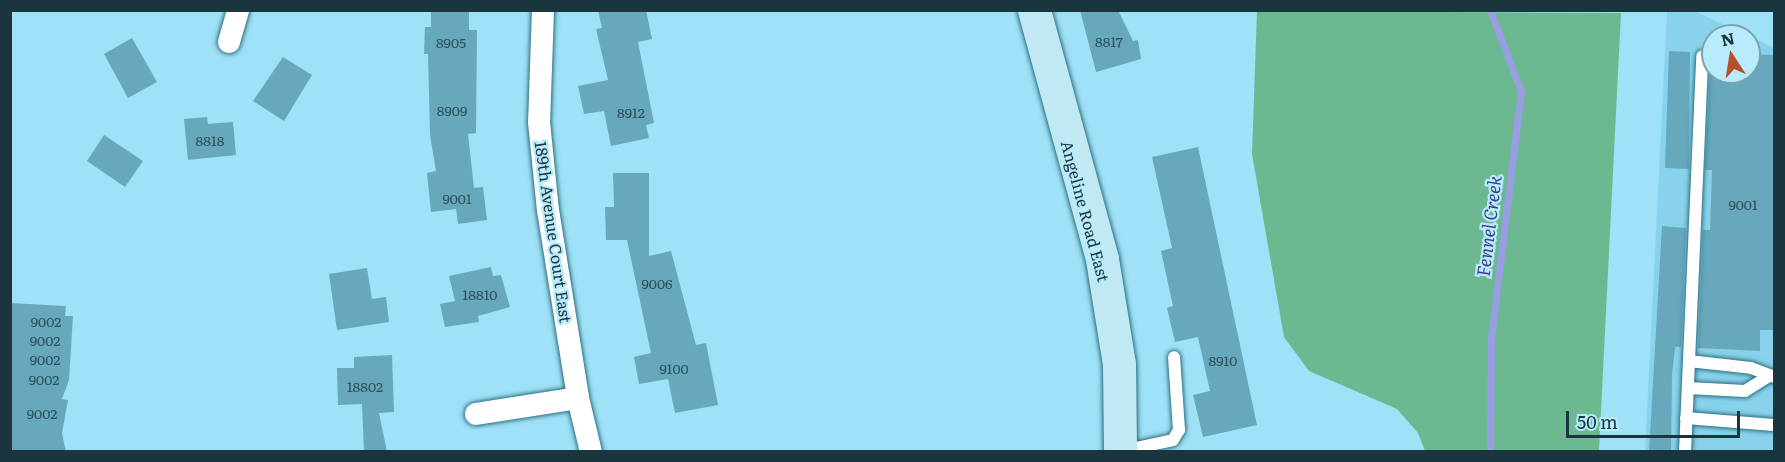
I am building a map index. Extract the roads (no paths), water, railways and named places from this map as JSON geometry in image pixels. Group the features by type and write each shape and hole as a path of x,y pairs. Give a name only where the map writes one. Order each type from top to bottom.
{"street":[{"path":"229,42 238,10"},
{"name":"189th Avenue Court East","path":"543,10 539,122 578,398 591,452"},
{"name":"Angeline Road East","path":"1034,10 1041,47 1102,259 1119,364 1120,451"},
{"path":"476,414 578,398"}],"lane":[{"path":"1685,452 1701,80"},
{"path":"1120,451 1173,440 1179,430 1174,357"},
{"path":"1689,361 1751,368 1771,377"},
{"path":"1688,388 1745,391 1771,377"},
{"path":"1686,418 1774,425"}],"waterway":[{"name":"Fennel Creek","path":"1490,10 1521,91 1491,339 1490,452"}]}
